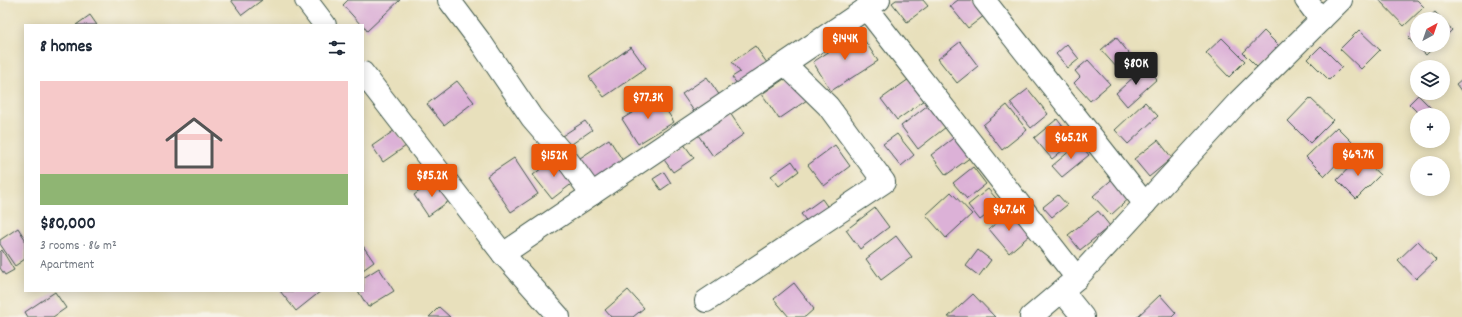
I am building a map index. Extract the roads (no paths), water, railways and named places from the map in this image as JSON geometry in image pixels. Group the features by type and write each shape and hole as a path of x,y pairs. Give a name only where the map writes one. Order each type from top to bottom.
{"street":[{"path":"306,0 325,24"},
{"path":"449,0 482,44 532,118 563,154 592,194"},
{"path":"984,0 1145,204"},
{"path":"1306,0 1321,20"},
{"path":"1031,317 1070,284 1239,102 1341,0"},
{"path":"503,254 873,4 1070,284 1083,317"},
{"path":"706,301 884,182 828,106 785,64"},
{"path":"364,75 503,254 559,317"}]}
